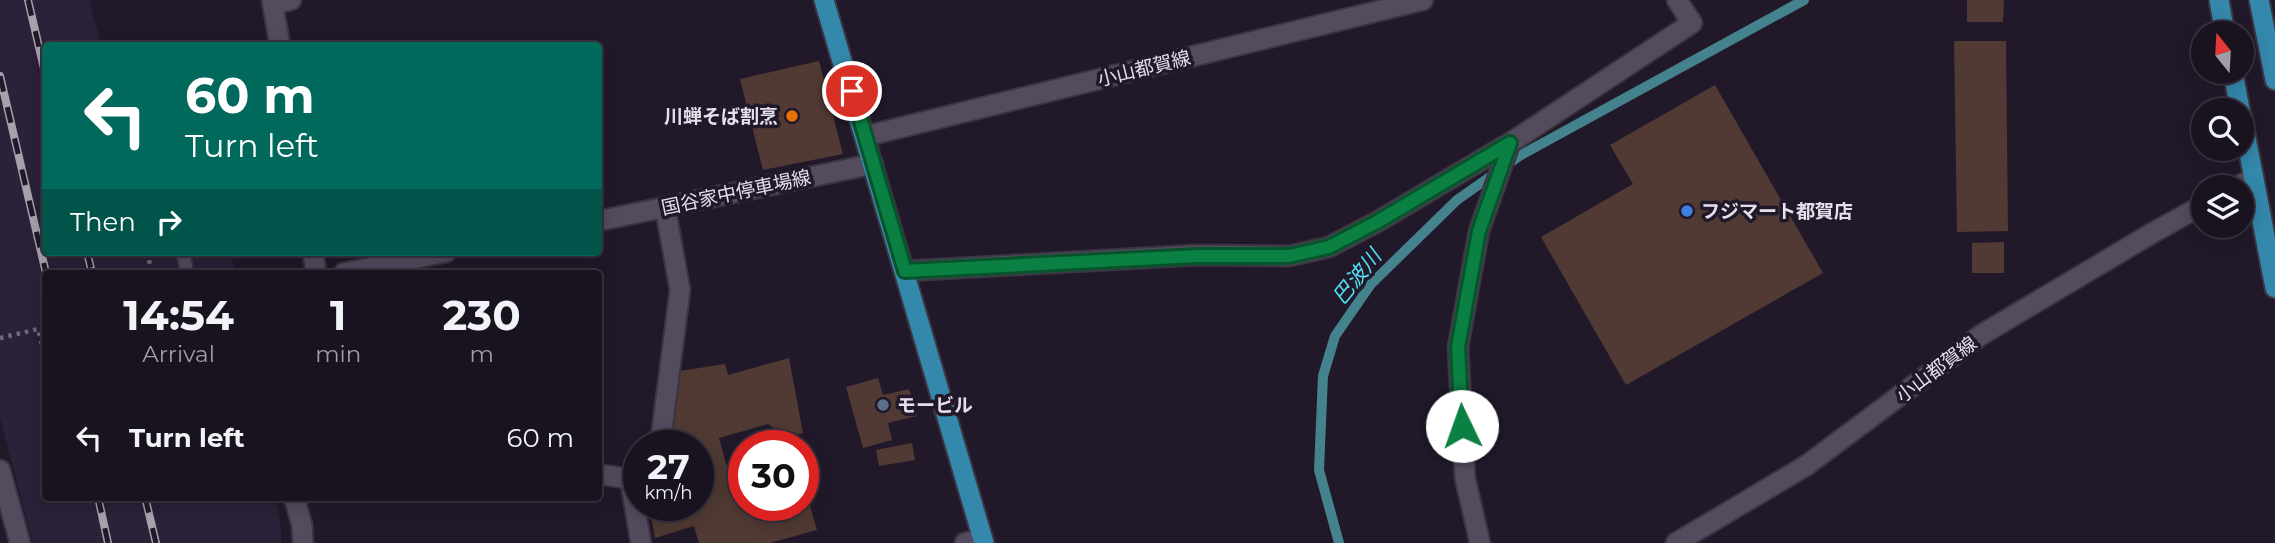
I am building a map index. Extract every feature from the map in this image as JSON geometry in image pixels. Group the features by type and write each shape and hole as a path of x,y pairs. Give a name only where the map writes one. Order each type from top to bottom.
{"main road":[{"path":"824,0 905,271 977,542"},
{"path":"2218,0 2222,21"},
{"path":"2259,0 2275,80"},
{"path":"2254,214 2275,288"}],"street":[{"name":"小山都賀線","path":"866,136 1423,0"},
{"path":"905,271 1197,256 1289,256 1329,247 1377,222 1510,143 1692,23 1677,0"},
{"path":"278,2 280,42"},
{"path":"1480,543 1465,478 1458,347 1479,231 1510,143"},
{"name":"国谷家中停車場線","path":"602,220 873,164"},
{"path":"662,430 680,290 665,207"},
{"name":"小山都賀線","path":"1676,543 1807,465 1981,335 2191,212"},
{"path":"359,270 427,256"},
{"path":"0,470 20,543"},
{"path":"602,474 623,476"},
{"path":"295,501 302,525 303,543"},
{"path":"639,521 641,543"}],"path":[{"path":"0,338 38,329 42,345"}],"shaded area":[{"path":"0,0 89,0 100,42 42,42 42,256 232,256 234,270 42,270 42,501 276,501 282,543 33,543 0,417"}],"building":[{"path":"1967,0 2004,0 2003,22 1967,22"},
{"path":"1954,41 2006,41 2008,231 1957,232"},
{"name":"川蝉そば割烹","path":"819,61 843,154 763,170 740,79"},
{"name":"フジマート都賀店","path":"1715,85 1823,273 1626,385 1541,237 1633,184 1610,145"},
{"path":"2004,242 2004,273 1972,273 1972,243"},
{"path":"789,358 802,430 777,430 768,424 747,430 728,430 728,435 719,438 728,467 728,521 814,521 817,530 770,543 699,543 694,526 655,538 652,521 714,521 714,430 671,428 680,371 725,364 728,375"},
{"name":"モービル","path":"878,378 883,395 909,389 917,416 888,423 892,440 863,448 846,387"},
{"path":"912,443 915,460 879,466 876,450"}],"waterway":[{"name":"巴波川","path":"1339,543 1319,470 1323,376 1335,336 1371,284 1457,200 1521,155 1804,0"}],"railway":[{"path":"28,0 42,60"},
{"path":"0,76 42,256"},
{"path":"42,256 45,270"},
{"path":"88,256 91,270"},
{"path":"99,501 108,543"},
{"path":"146,501 156,543"}],"place":[{"name":"川蝉そば割烹","path":"792,116"},
{"name":"フジマート都賀店","path":"1687,211"},
{"name":"モービル","path":"883,405"}],"route":[{"path":"852,91 905,271 1197,256 1289,256 1329,247 1377,222 1510,143 1479,231 1458,347 1462,426"}]}
